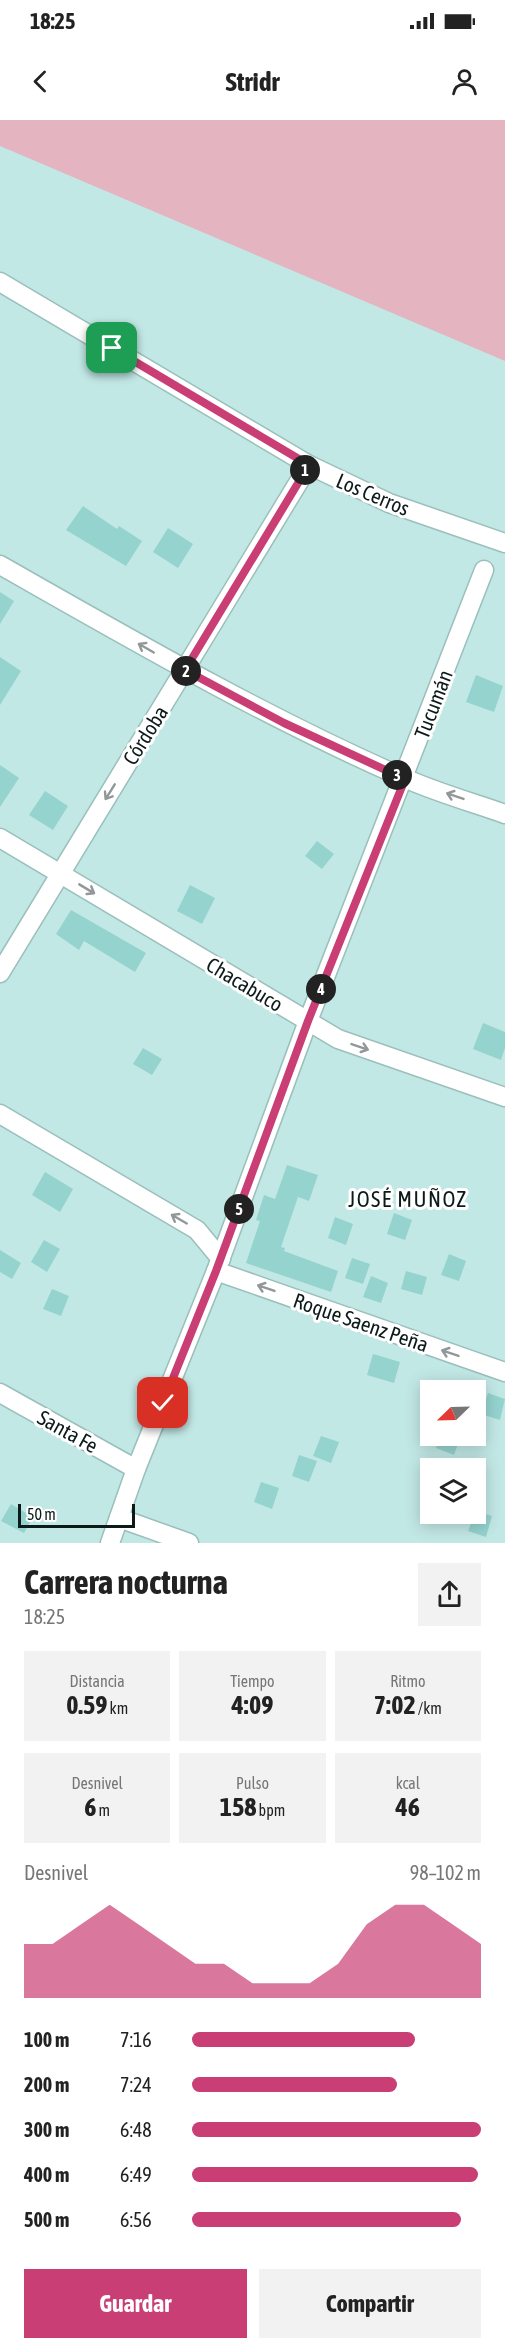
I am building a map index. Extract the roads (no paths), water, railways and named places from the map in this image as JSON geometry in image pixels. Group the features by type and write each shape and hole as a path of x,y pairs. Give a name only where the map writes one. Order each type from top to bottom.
{"street":[{"name":"Los Cerros","path":"0,282 309,465 389,503 505,543"},
{"name":"Córdoba","path":"0,973 309,465"},
{"path":"0,565 185,670 284,723 405,779 505,814"},
{"name":"Tucumán","path":"110,1543 136,1469 219,1265 308,1021 405,779 484,570"},
{"name":"Chacabuco","path":"0,838 338,1039 505,1097"},
{"path":"0,1114 197,1230 219,1265"},
{"name":"Roque Saenz Peña","path":"219,1265 505,1372"},
{"name":"Santa Fe","path":"0,1393 136,1469"},
{"path":"119,1518 189,1543"}],"district":[{"name":"JOSÉ MUÑOZ","path":"408,1199"}]}
